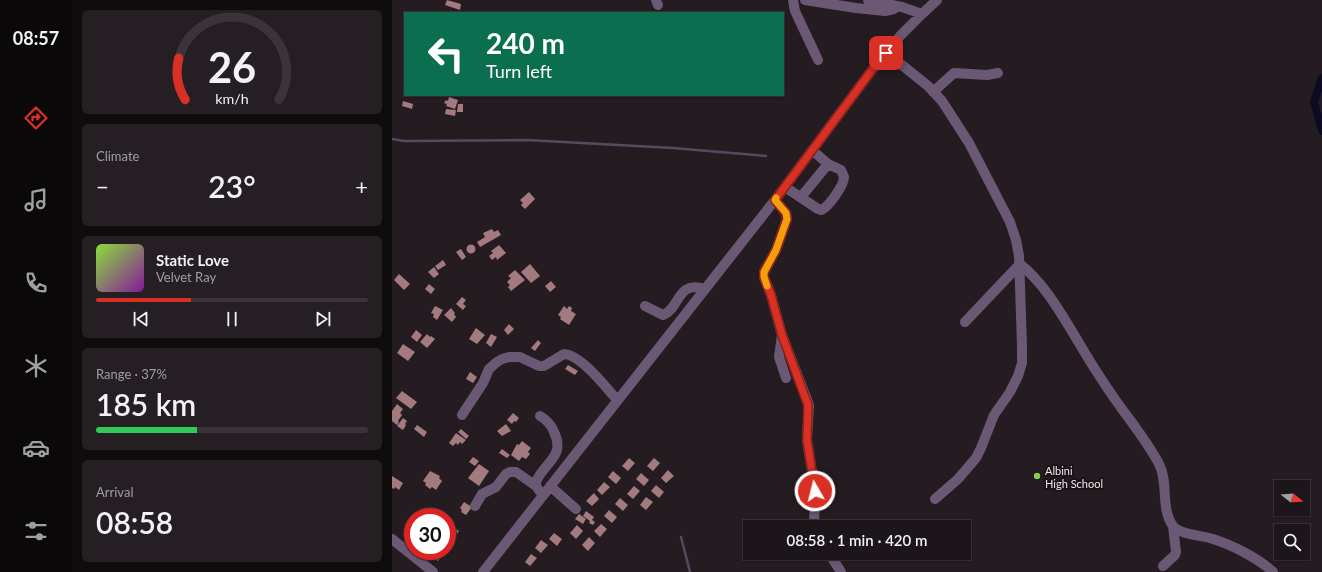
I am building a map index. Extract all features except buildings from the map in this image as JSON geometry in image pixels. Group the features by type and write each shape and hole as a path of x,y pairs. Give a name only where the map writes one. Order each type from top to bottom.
{"street":[{"path":"793,0 795,11 818,60"},
{"path":"805,0 885,11 894,9 897,6"},
{"path":"868,0 897,6 922,14"},
{"path":"483,572 775,200 872,70 922,14 937,0"},
{"path":"886,53 928,86 942,101 969,143 1010,222 1016,240 1020,264 1022,363 1018,376 1010,392 994,415 976,458 958,480 935,499"},
{"path":"933,92 954,73 987,75 998,73"},
{"path":"785,187 821,210 825,209 842,184 844,177 841,170 828,164 812,150"},
{"path":"801,197 828,164"},
{"path":"775,200 786,213 787,219 776,250 764,272 764,277 771,295 782,335 808,405 807,440 815,491 814,520"},
{"path":"965,322 1020,264"},
{"path":"1020,264 1027,270 1060,311 1111,394 1159,464 1164,478 1165,501 1173,526 1176,552 1175,555 1163,566"},
{"path":"645,306 664,315 686,290 694,287 705,289"},
{"path":"782,335 779,357 786,378"},
{"path":"462,415 489,370 497,362 508,357 520,358 539,366 544,366 564,354 572,356 600,380 618,400"},
{"path":"536,486 537,478 558,448 555,433 550,423 540,416"},
{"path":"475,506 482,494 496,488 506,474 510,472 516,472 536,486 543,496"},
{"path":"550,486 576,509"},
{"path":"1173,526 1182,531 1212,538 1260,560 1273,572"},
{"path":"392,539 433,572"},
{"path":"833,560 841,572"}],"waterway":[{"path":"1322,78 1314,102 1322,131"},
{"path":"392,139 404,141 527,140 673,148 766,156"},
{"path":"681,537 690,572"}],"slow traffic":[{"path":"767,286 764,272 776,250 787,219 786,213 775,200 776,198"}],"place":[{"name":"Albini High School","path":"1037,476"}],"route":[{"path":"815,491 807,440 809,413 808,405 778,325 776,312 764,277 764,272 776,250 787,219 786,213 775,200 886,53"}]}
